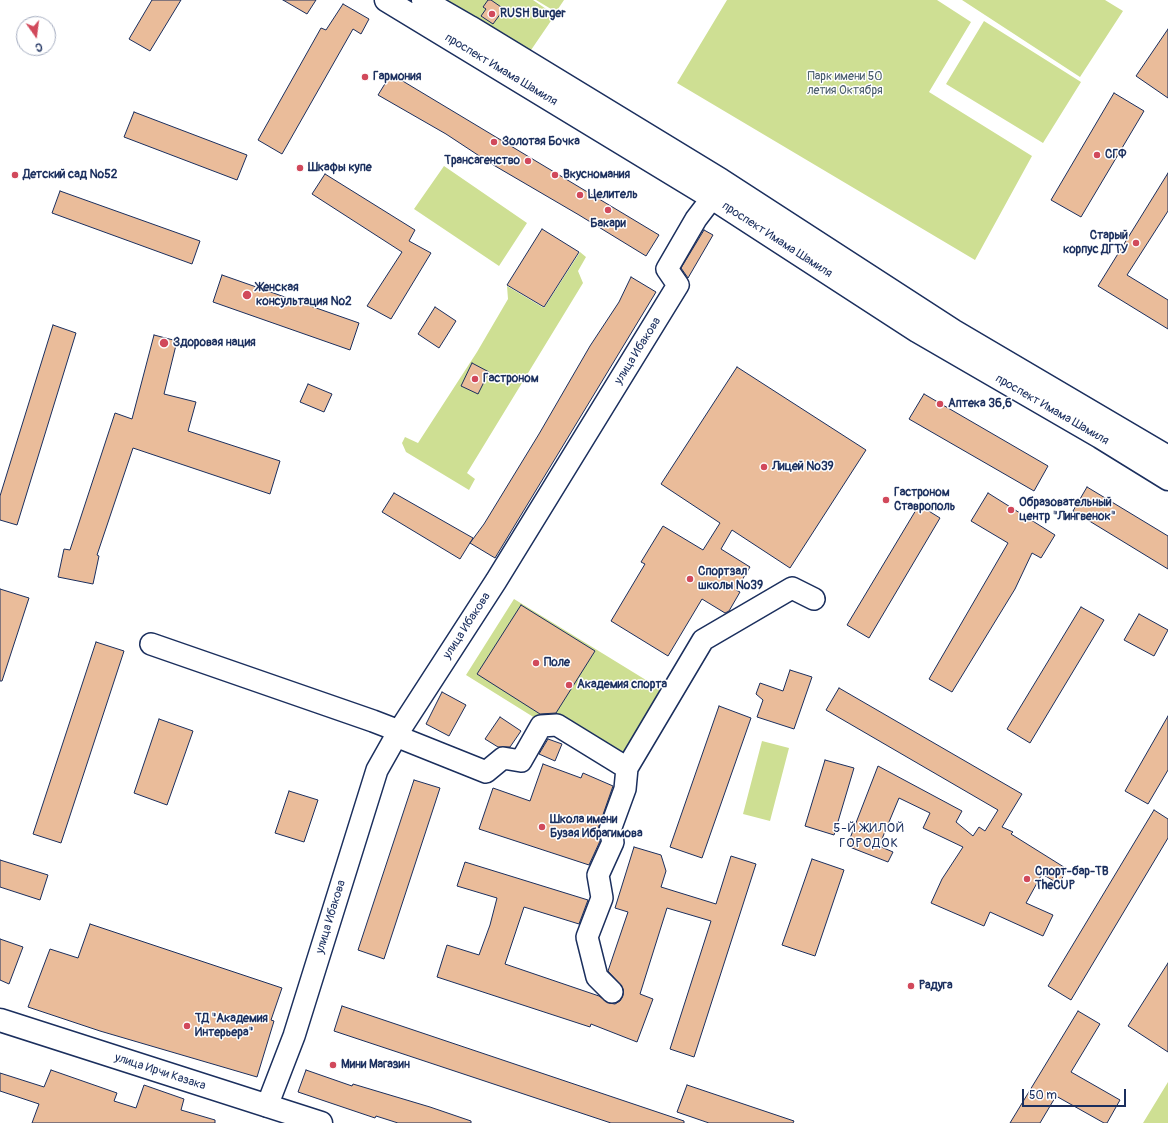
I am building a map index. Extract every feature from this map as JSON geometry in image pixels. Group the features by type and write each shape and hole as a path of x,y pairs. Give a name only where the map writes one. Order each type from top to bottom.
{"main road":[{"name":"проспект Имама Шамиля","path":"386,0 716,189"},
{"name":"проспект Имама Шамиля","path":"423,0 470,27 716,189 1100,437 1168,479"},
{"name":"проспект Имама Шамиля","path":"950,340 1168,457"},
{"name":"улица Ирчи Казака","path":"0,1020 321,1123"}],"street":[{"name":"улица Ибакова","path":"267,1106 294,1036 377,770 397,733 492,587 678,285 667,269 696,219 716,189"},
{"path":"612,992 597,977 587,937 602,898 598,875 613,842 610,830 625,789 626,768 703,640 792,588 814,599"},
{"path":"151,644 359,716 486,772 503,758 521,761 541,726 557,725 626,768"}],"green space":[{"path":"438,0 533,0 555,15 529,53"},
{"path":"536,0 564,0 556,12"},
{"name":"Парк имени 50 летия Октября","path":"727,0 937,0 971,22 929,92 1032,156 975,260 677,83"},
{"path":"962,0 1105,0 1123,11 1080,77"},
{"path":"984,21 1081,82 1043,143 946,84"},
{"path":"444,166 527,223 499,266 414,209"},
{"path":"580,252 586,257 578,271 583,283 467,473 475,479 469,490 406,452 402,443 405,437 418,443 477,352 508,299 507,286 544,308"},
{"name":"Академия спорта","path":"514,599 672,696 628,776 466,675"},
{"path":"762,741 789,748 770,821 743,814"},
{"path":"1168,1082 1168,1123 1143,1123"}],"building":[{"path":"152,0 181,0 150,51 129,39"},
{"path":"283,0 316,0 307,14"},
{"path":"488,0 491,0 504,9 493,24 481,16 486,9 483,7"},
{"path":"343,4 369,19 361,34 353,29 282,154 258,140 321,28 326,30"},
{"path":"1168,29 1168,98 1136,76"},
{"path":"391,74 659,235 646,256 490,163 446,134 378,95"},
{"name":"СГФ","path":"1114,93 1144,111 1081,217 1051,200"},
{"path":"134,112 247,155 237,180 124,137"},
{"name":"Старый корпус ДГТУ","path":"1168,173 1168,211 1127,275 1168,300 1168,329 1098,286"},
{"path":"325,174 415,230 409,241 431,253 391,319 367,306 402,252 312,194"},
{"path":"60,191 200,241 192,264 52,213"},
{"path":"542,229 579,252 544,307 507,285"},
{"path":"704,230 713,235 688,278 681,268"},
{"path":"222,275 359,323 350,350 213,302"},
{"path":"631,277 656,292 495,558 470,543 484,524 539,434 590,346 619,302"},
{"path":"435,307 456,321 439,348 418,334"},
{"path":"53,325 76,333 17,525 0,520 0,496"},
{"path":"154,335 177,341 164,394 196,402 188,431 280,461 270,494 133,448 97,555 99,556 93,584 58,577 64,549 70,550 115,413 132,419"},
{"name":"Гастроном","path":"472,363 489,372 478,394 461,386"},
{"name":"Лицей №39","path":"737,367 866,450 790,568 732,530 721,549 750,567 736,590 740,592 729,611 725,613 702,599 668,656 611,621 645,564 641,562 663,526 703,550 720,523 661,484"},
{"path":"308,384 332,394 324,412 300,402"},
{"path":"924,394 1048,466 1034,491 909,419"},
{"path":"1087,487 1168,536 1168,569 1073,511"},
{"path":"394,493 473,538 460,559 382,512"},
{"path":"988,493 1055,535 1041,558 1032,553 1015,589 952,692 929,679 1008,543 971,521"},
{"path":"919,505 940,518 869,638 847,625"},
{"path":"0,589 29,598 2,681 0,681"},
{"name":"Поле","path":"521,605 595,651 556,713 540,714 477,674"},
{"path":"1081,607 1104,620 1030,743 1007,729"},
{"path":"1139,614 1168,630 1154,656 1124,640"},
{"path":"96,642 124,651 61,843 33,834"},
{"path":"790,670 812,677 794,729 757,717 763,700 756,694 760,683 783,691"},
{"path":"839,688 1022,794 1002,827 1013,832 1011,834 1067,869 1059,884 1042,874 1026,903 1053,915 1043,936 990,912 984,926 931,903 942,879 963,847 923,828 930,813 899,798 879,846 893,852 888,862 847,846 878,766 962,811 956,822 973,836 979,827 985,831 998,810 826,710"},
{"path":"442,692 466,705 449,736 426,724"},
{"path":"719,706 751,718 702,858 670,847"},
{"path":"1168,716 1168,770 1148,804 1125,791"},
{"path":"500,717 521,731 510,747 498,747 485,739"},
{"path":"159,719 193,731 167,805 134,793"},
{"path":"548,739 562,744 555,761 539,754"},
{"path":"825,760 854,768 834,835 805,826"},
{"name":"Школа имени Бузая Ибрагимова","path":"543,764 581,778 583,773 613,786 599,826 598,833 600,841 589,865 479,829 493,788 530,801"},
{"path":"414,780 440,788 384,959 358,950"},
{"path":"289,791 318,800 304,842 275,833"},
{"path":"1154,810 1168,819 1168,838 1071,1000 1048,986"},
{"path":"634,847 661,855 666,871 661,887 716,904 731,856 756,864 694,1057 670,1049 711,921 667,908 640,994 653,999 637,1042 591,1024 590,1027 437,977 447,945 479,955 490,925 497,898 457,886 465,862 588,900 579,924 524,907 505,964 599,996 609,1003 615,1004 620,1001 623,995 623,989 608,971 628,912 615,908"},
{"path":"812,859 844,870 815,956 782,945"},
{"path":"0,860 48,875 40,900 0,887"},
{"path":"90,924 282,988 271,1020 274,1021 257,1077 100,1031 28,1007 50,949 78,958"},
{"path":"0,939 23,947 9,984 0,980"},
{"path":"1168,963 1168,1052 1128,1026"},
{"path":"342,1006 684,1121 684,1123 611,1123 334,1031"},
{"path":"1078,1011 1100,1024 1071,1072 1120,1100 1107,1123 1104,1123 1056,1096 1040,1123 1010,1123"},
{"path":"51,1070 117,1093 114,1101 136,1108 144,1085 184,1099 181,1110 215,1120 215,1123 32,1123 39,1104 0,1091 0,1073 44,1087"},
{"path":"306,1070 352,1086 353,1084 430,1107 471,1121 471,1123 398,1123 376,1116 375,1118 298,1092"},
{"path":"687,1085 794,1121 793,1123 709,1123 677,1112"}],"place":[{"name":"RUSH Burger","path":"492,14"},
{"name":"Гармония","path":"365,77"},
{"name":"Золотая Бочка","path":"494,142"},
{"name":"СГФ","path":"1097,155"},
{"name":"Трансагенство","path":"528,161"},
{"name":"Шкафы купе","path":"300,168"},
{"name":"Детский сад №52","path":"15,175"},
{"name":"Вкусномания","path":"555,175"},
{"name":"Целитель","path":"580,195"},
{"name":"Бакари","path":"608,210"},
{"name":"Старый корпус ДГТУ","path":"1136,243"},
{"name":"Женская консультация №2","path":"247,295"},
{"name":"Здоровая нация","path":"164,343"},
{"name":"Гастроном","path":"475,379"},
{"name":"Аптека 36,6","path":"940,404"},
{"name":"Лицей №39","path":"764,467"},
{"name":"Гастроном Ставрополь","path":"886,500"},
{"name":"Образовательный центр \"Лингвенок\"","path":"1011,510"},
{"name":"Спортзал школы №39","path":"690,579"},
{"name":"Поле","path":"536,663"},
{"name":"Академия спорта","path":"569,685"},
{"name":"Школа имени Бузая Ибрагимова","path":"542,827"},
{"name":"Спорт-бар-ТВ TheCUP","path":"1027,879"},
{"name":"Радуга","path":"911,986"},
{"name":"ТД \"Академия Интерьера\"","path":"187,1026"},
{"name":"Мини Магазин","path":"333,1065"}],"district":[{"name":"5-Й ЖИЛОЙ ГОРОДОК","path":"869,836"}]}
